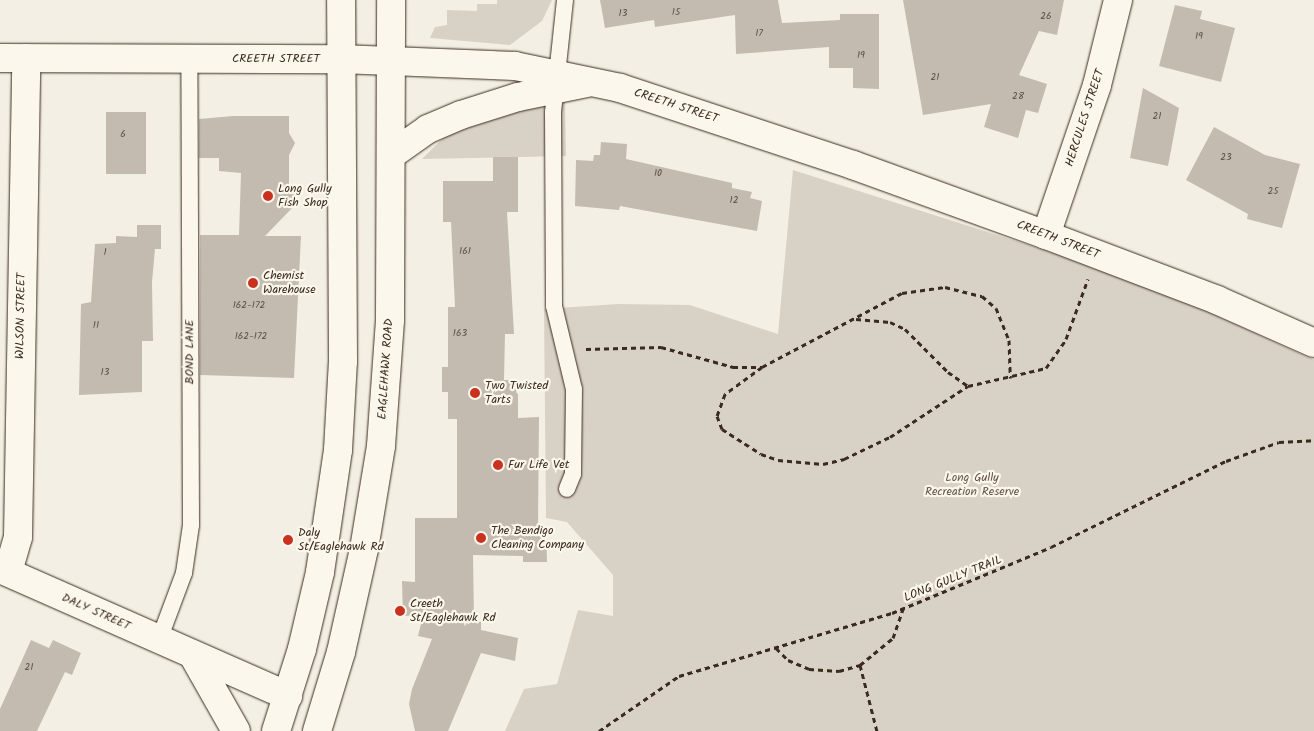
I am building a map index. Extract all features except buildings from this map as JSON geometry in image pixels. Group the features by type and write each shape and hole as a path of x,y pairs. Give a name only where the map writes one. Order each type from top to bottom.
{"main road":[{"path":"276,731 288,696 320,572 340,423 341,0"},
{"name":"EAGLEHAWK ROAD","path":"317,731 341,652 364,549 381,446 389,347 391,0"},
{"name":"HERCULES STREET","path":"1046,234 1099,78 1118,0"},
{"name":"CREETH STREET","path":"13,58 340,59 515,66 556,81 596,82 854,165 1046,234 1217,300 1314,343"},
{"name":"WILSON STREET","path":"2,570 18,537 13,58"},
{"path":"391,155 428,129 461,114 556,81"},
{"name":"DALY STREET","path":"2,570 288,696"},
{"path":"193,655 236,731"}],"lane":[{"path":"565,0 556,81 554,306 574,389 573,474 567,488"},
{"name":"BOND LANE","path":"159,640 184,573 191,525 189,58"}],"path":[{"path":"1010,378 1012,362 1003,322 982,296 945,286 926,288 902,293 762,367 725,394 717,416 722,429 761,454 802,464 823,464 867,450 968,386 1010,378 1037,372 1054,361 1097,254"},
{"path":"854,319 890,322 905,329 948,372 968,386"},
{"path":"566,351 661,347 733,367 762,367"},
{"name":"LONG GULLY TRAIL","path":"599,731 679,676 903,609 1051,547 1226,461 1279,442 1314,440"},
{"path":"776,648 788,660 809,669 839,671 860,665 893,638 903,609"},
{"path":"860,665 877,731"}],"green space":[{"path":"497,0 552,0 542,21 510,45 430,38 435,27 447,25 447,10 477,11 477,4 497,4"},
{"path":"565,101 566,156 422,159 449,132 493,115"},
{"name":"Long Gully Recreation Reserve","path":"793,170 1060,255 1191,304 1314,360 1314,731 505,731 524,689 557,684 578,610 613,616 613,575 567,522 546,518 544,309 618,304 690,305 778,334"}],"place":[{"name":"Long Gully Fish Shop","path":"268,196"},
{"name":"Chemist Warehouse","path":"253,283"},
{"name":"Two Twisted Tarts","path":"475,393"},
{"name":"Fur Life Vet","path":"498,465"},
{"name":"The Bendigo Cleaning Company","path":"481,538"},
{"name":"Daly St/Eaglehawk Rd","path":"288,540"},
{"name":"Creeth St/Eaglehawk Rd","path":"400,611"}]}
